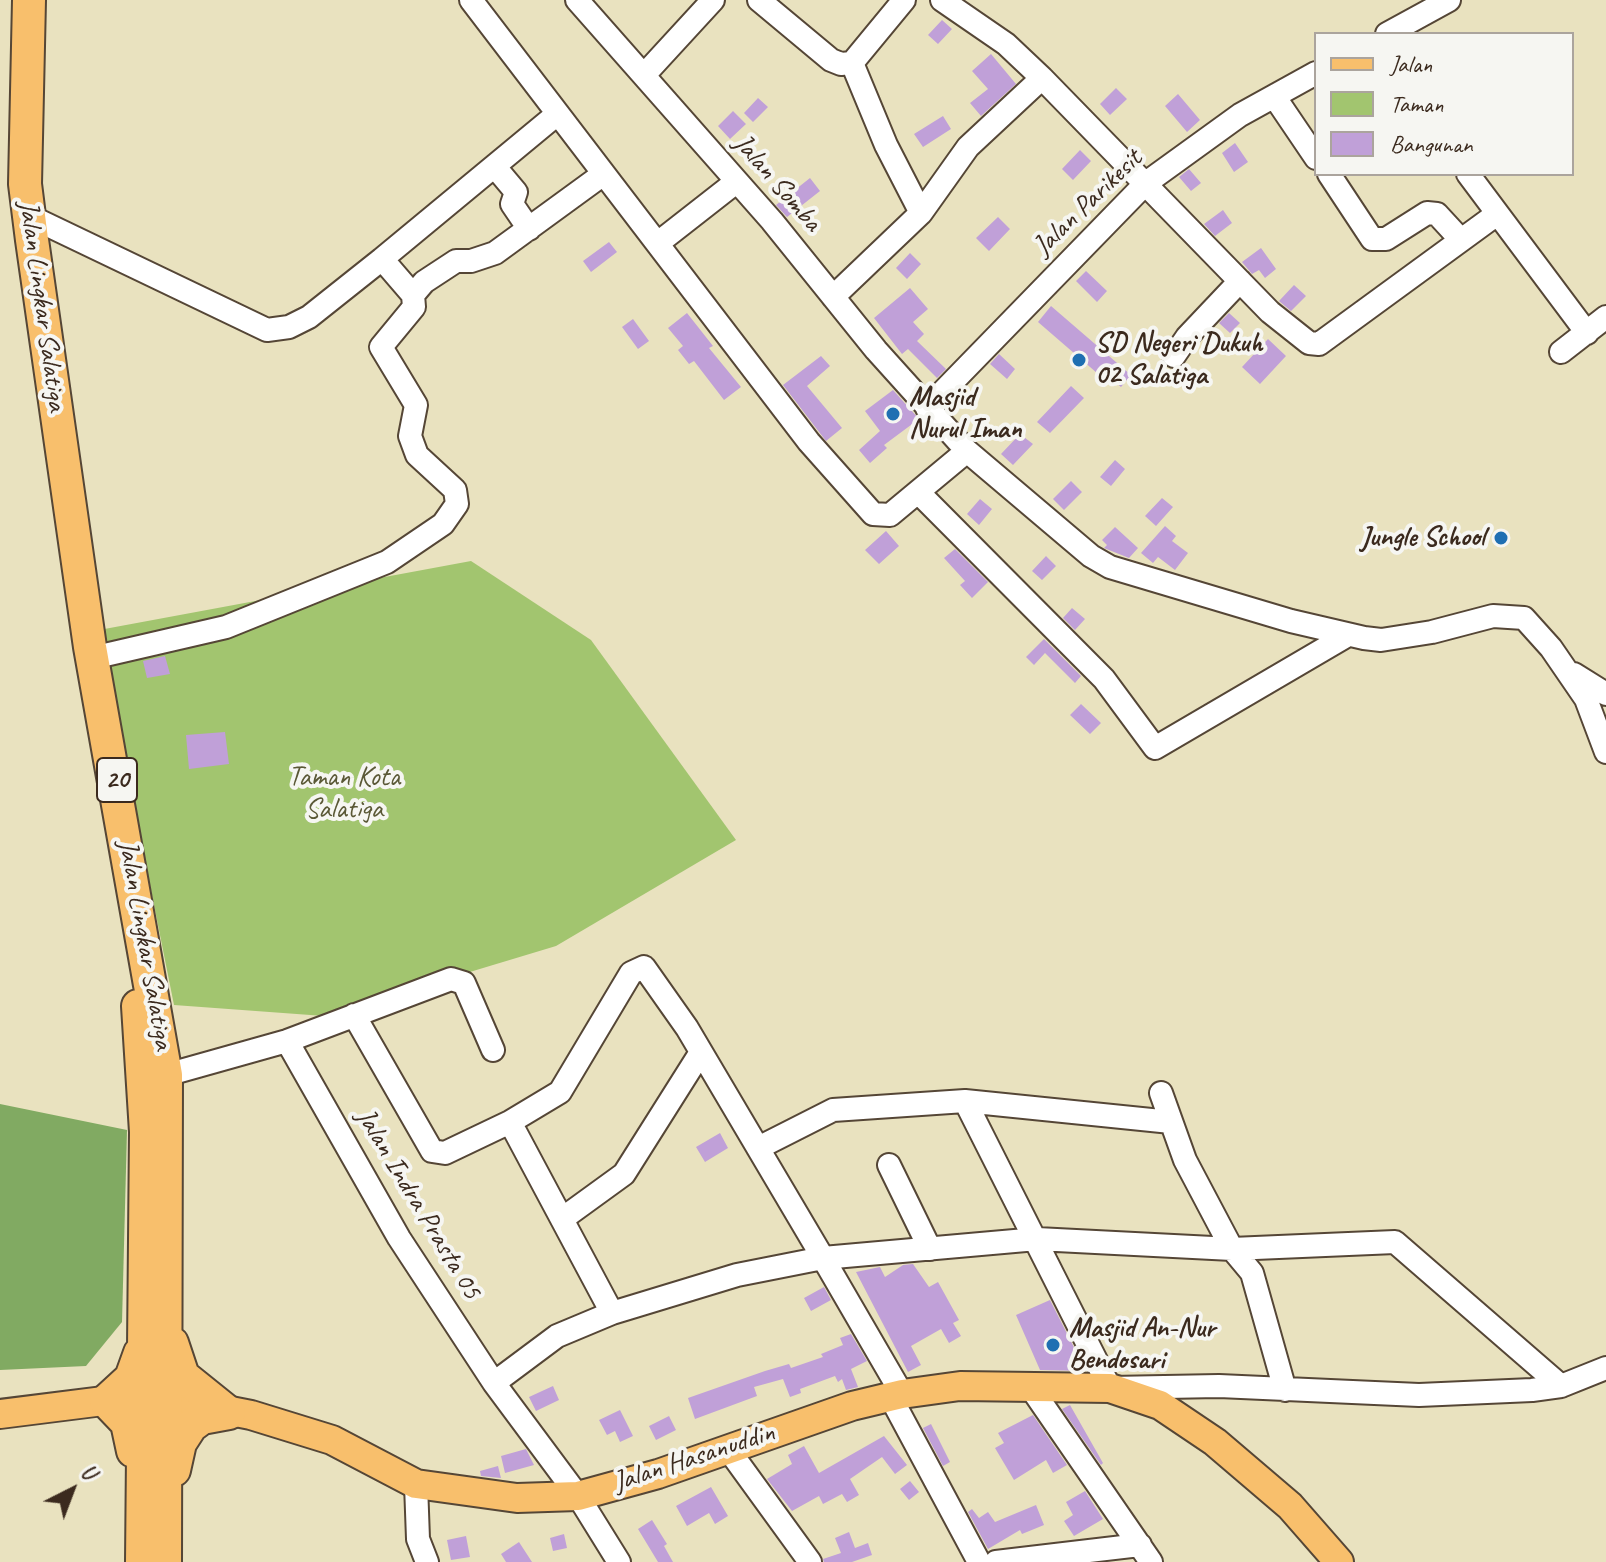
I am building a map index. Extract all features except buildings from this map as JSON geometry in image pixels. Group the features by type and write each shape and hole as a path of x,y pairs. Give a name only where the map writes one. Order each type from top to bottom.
{"highway":[{"name":"Jalan Lingkar Salatiga","path":"8,0 7,196 37,431 89,670 166,1075 154,1315"},
{"name":"Jalan Lingkar Salatiga","path":"29,0 25,142 29,216 89,670 138,1007 154,1315 154,1515 165,1562"},
{"path":"154,1315 136,1371 106,1401 123,1417 130,1430 154,1515"},
{"path":"154,1315 183,1376 229,1413"},
{"path":"154,1515 186,1433 202,1418 229,1413"},
{"name":"Jalan Lingkar Salatiga","path":"142,1562 154,1515"}],"main road":[{"name":"Jalan Hasanuddin","path":"0,1414 106,1401 154,1399 251,1415 332,1440 416,1484 503,1498 578,1496 852,1406 896,1395 960,1386 1110,1388 1160,1405 1215,1442 1290,1506 1339,1562"}],"street":[{"path":"471,0 809,442 873,514 890,515 967,451"},
{"name":"Jalan Somba","path":"577,0 645,74 927,408 967,451 1032,510 1103,564 1348,635 1381,640 1511,614 1524,618 1538,630 1594,701"},
{"path":"645,74 713,0"},
{"path":"759,0 831,60 852,63"},
{"path":"852,63 904,0"},
{"path":"942,0 1006,44 1270,312 1309,343 1319,344 1497,214"},
{"path":"1391,32 1449,0"},
{"path":"852,63 886,145 921,213"},
{"name":"Jalan Parikesit","path":"927,408 1146,183 1240,115 1314,74"},
{"path":"833,297 921,213 968,147 1042,78"},
{"path":"1274,96 1314,155"},
{"path":"29,216 267,330 289,327 309,317 556,115"},
{"path":"495,167 516,192 512,204 529,229"},
{"path":"413,295 449,264 484,258 602,175"},
{"path":"1329,176 1372,239 1386,239 1427,213 1437,214 1461,240"},
{"path":"1469,176 1587,333"},
{"path":"658,243 736,182"},
{"path":"89,670 226,627 317,592 387,562 420,543 450,516 457,504 455,490 417,455 410,436 416,405 381,352 414,307 413,295 382,259"},
{"path":"1174,356 1187,337 1240,281"},
{"path":"1561,352 1606,317"},
{"path":"918,492 1104,679 1155,748 1348,635"},
{"path":"1594,701 1606,752"},
{"path":"354,1015 432,1151 445,1153 510,1122 560,1092 631,973 644,967 701,1052 823,1258 979,1562"},
{"path":"166,1075 287,1041 458,979 464,983 493,1050"},
{"name":"Jalan Indra Prasta 05","path":"287,1041 399,1238 494,1383 578,1496 619,1562"},
{"path":"562,1219 624,1174 701,1052"},
{"path":"1161,1093 1185,1160 1232,1249 1252,1273 1285,1390"},
{"path":"758,1148 833,1110 965,1101 1171,1122"},
{"path":"965,1101 1110,1388 1219,1386 1419,1395 1561,1386 1606,1368"},
{"path":"510,1122 612,1313"},
{"path":"889,1165 930,1249"},
{"path":"494,1383 557,1336 612,1313 737,1275 823,1258 1037,1239 1232,1249 1395,1242 1561,1386"},
{"path":"1029,1385 1145,1554"},
{"path":"728,1449 804,1560"},
{"path":"416,1484 418,1539 427,1562"},
{"path":"996,1562 1145,1554"}],"green space":[{"name":"Taman Kota Salatiga","path":"471,561 591,640 736,840 556,946 324,1016 174,1005 99,630"},
{"path":"0,1104 127,1130 122,1322 86,1366 0,1370"}],"place":[{"name":"SD Negeri Dukuh 02 Salatiga","path":"1079,360"},
{"name":"Masjid Nurul Iman","path":"893,414"},
{"name":"Jungle School","path":"1501,538"},
{"name":"Masjid An-Nur Bendosari","path":"1053,1345"}]}
